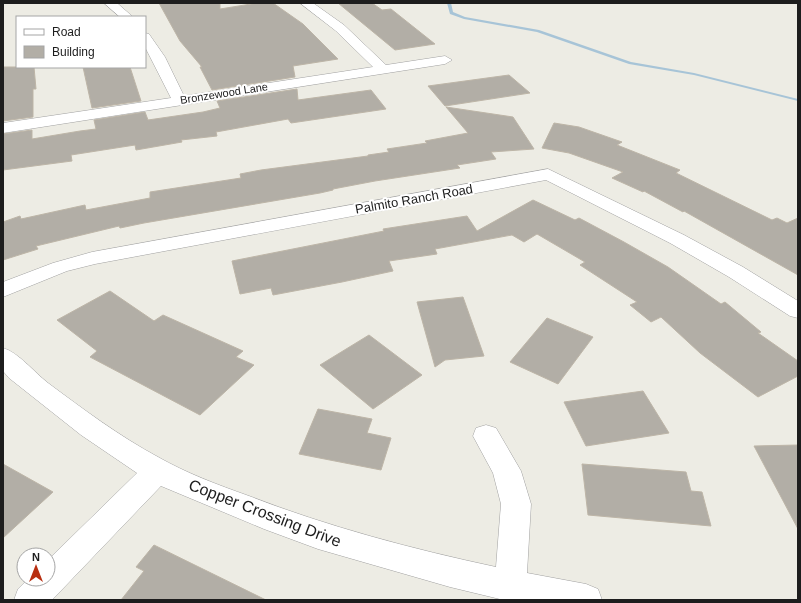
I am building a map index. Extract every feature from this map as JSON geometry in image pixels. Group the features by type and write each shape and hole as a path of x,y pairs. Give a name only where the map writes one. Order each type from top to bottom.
{"street":[{"path":"110,3 127,16"},
{"path":"306,3 340,28 383,69"},
{"path":"146,39 158,57 179,100"},
{"name":"Bronzewood Lane","path":"3,128 445,60"},
{"name":"Palmito Ranch Road","path":"3,290 60,267 92,258 548,174 677,239 736,272 798,311"},
{"name":"Copper Crossing Drive","path":"3,356 14,369 85,424 158,470 280,523 427,568 510,587 586,600"},
{"path":"486,436 507,471 516,504 510,587"},
{"path":"30,600 158,470"}],"building":[{"path":"159,3 220,3 220,9 257,3 273,3 303,24 338,59 293,66 295,77 212,90 200,67 202,67 180,41"},
{"path":"338,3 372,3 382,10 391,9 435,44 395,50"},
{"path":"3,67 34,68 36,89 33,89 33,117 3,121"},
{"path":"83,68 130,68 141,101 92,108"},
{"path":"509,75 530,93 445,106 428,86"},
{"path":"297,89 298,100 371,90 386,109 291,123 288,119 216,132 217,136 181,140 182,142 136,150 135,145 71,155 72,161 3,170 3,134 32,130 32,139 96,129 94,120 145,112 148,120 203,112 220,108 217,101"},
{"path":"446,107 513,117 534,149 491,152 496,159 457,165 460,168 375,181 320,193 120,228 119,226 36,246 38,249 3,260 3,222 20,216 21,219 85,205 86,210 150,198 150,192 241,178 240,174 261,170 368,156 389,152 387,149 427,143 425,141 468,133"},
{"path":"554,123 579,127 622,142 617,145 680,170 676,173 772,220 777,218 787,223 798,218 798,275 684,211 683,212 644,191 643,192 612,178 623,172 569,153 542,148"},
{"path":"533,200 575,220 579,218 668,267 721,304 725,302 761,332 758,333 798,361 798,376 758,397 700,353 661,317 651,322 630,305 637,302 580,265 585,262 537,234 524,242 512,235 435,249 437,254 389,261 393,271 342,282 273,295 271,288 240,294 232,261 384,231 383,229 467,216 477,231"},
{"path":"110,291 154,321 163,315 243,351 236,357 254,365 200,415 90,357 97,351 57,320"},
{"path":"463,297 484,356 445,360 435,367 417,302"},
{"path":"547,318 593,337 558,384 510,362"},
{"path":"369,335 422,375 373,409 320,365"},
{"path":"643,391 669,433 586,446 564,402"},
{"path":"318,409 372,419 367,433 391,438 381,470 299,454"},
{"path":"798,445 798,529 754,446"},
{"path":"3,464 53,492 3,538"},
{"path":"582,464 686,472 691,491 702,492 711,526 588,515"},
{"path":"154,545 266,600 121,600 144,571 136,567"}],"waterway":[{"path":"449,3 451,13 464,18 538,31 630,63 694,74 798,100"}]}
